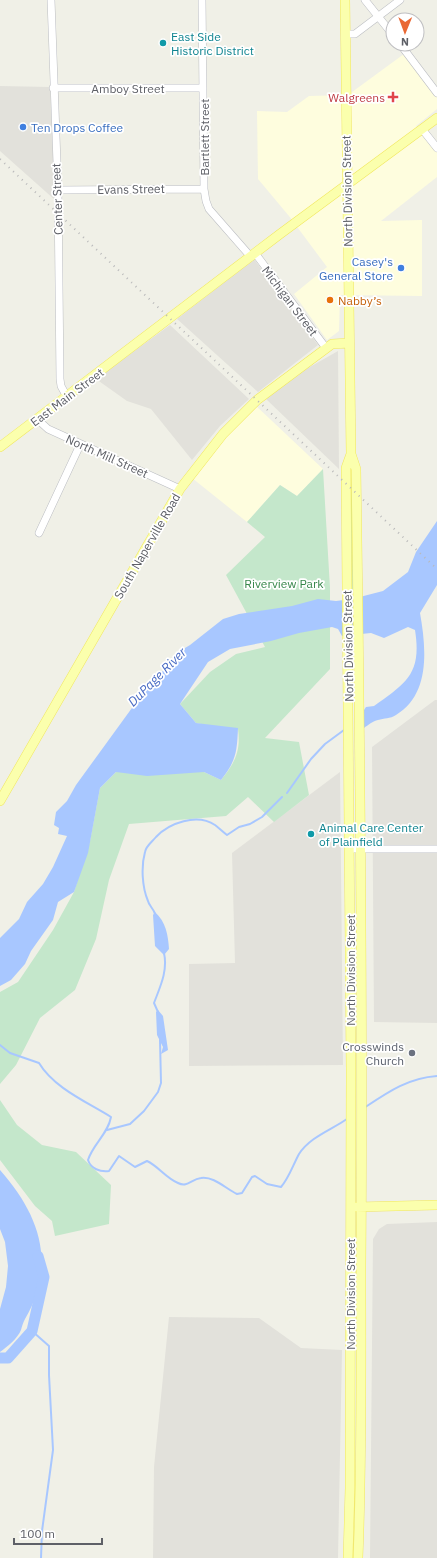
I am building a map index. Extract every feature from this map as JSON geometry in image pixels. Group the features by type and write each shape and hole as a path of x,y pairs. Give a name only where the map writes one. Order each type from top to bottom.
{"main road":[{"name":"North Division Street","path":"345,0 351,454 356,469 361,850 361,1490 358,1558"},
{"path":"253,255 437,118"},
{"name":"East Main Street","path":"0,447 253,255"},
{"name":"South Naperville Road","path":"0,801 180,489 205,455 241,414 256,400 332,344 349,343"},
{"name":"North Division Street","path":"348,1558 350,1496 351,1030 346,468 351,454"},
{"path":"351,1030 362,1030"},
{"path":"351,1207 437,1205"}],"street":[{"name":"Center Street","path":"51,0 53,88 58,190 60,379 61,386 66,397"},
{"name":"Bartlett Street","path":"202,0 204,189 206,201 209,209 253,255"},
{"path":"365,0 385,25"},
{"path":"346,34 356,34 400,0"},
{"path":"406,52 437,93"},
{"name":"Amboy Street","path":"53,88 203,88"},
{"path":"422,129 437,148"},
{"name":"Evans Street","path":"58,190 204,189"},
{"name":"Michigan Street","path":"253,255 326,348"},
{"name":"North Mill Street","path":"37,419 48,429 80,445 180,489"},
{"path":"38,533 80,445"},
{"path":"350,850 437,849"}],"shaded area":[{"path":"404,54 437,94 437,109 416,126 437,151 437,177 381,221 422,220 422,296 340,295 339,331 327,340 294,294 327,267 289,216 258,179 257,111 287,112 309,96 348,95"},
{"path":"0,86 50,87 55,200 0,151"},
{"path":"254,259 318,345 258,392 177,319"},
{"path":"170,325 249,399 220,426 192,460 151,409 127,401 96,379"},
{"path":"338,351 339,469 266,399 301,372"},
{"path":"254,404 323,469 297,496 280,485 247,522 192,478"},
{"path":"437,700 437,1023 374,1022 372,747"},
{"path":"340,772 343,1065 189,1066 189,964 235,963 232,853"},
{"path":"437,1222 437,1558 370,1558 373,1239 379,1229 387,1224"},
{"path":"169,1317 259,1318 301,1348 342,1350 338,1558 153,1558 154,1467"}],"green space":[{"name":"Riverview Park","path":"323,469 330,588 330,669 265,738 299,742 309,795 274,822 248,797 226,816 129,824 109,880 96,939 75,990 40,1018 16,1065 0,1084 0,992 18,982 53,930 74,892 90,841 100,788 116,772 204,772 221,780 230,768 238,750 238,729 196,723 180,704 210,672 236,654 265,647 226,575 265,537 247,522 280,485 297,496"},
{"path":"350,469 352,469 354,590 351,590"},
{"path":"0,1100 17,1125 42,1145 76,1152 111,1185 109,1224 55,1236 52,1221 35,1206 0,1160"}],"water":[{"path":"437,521 437,585 420,613 424,640 423,669 421,682 415,695 407,706 396,715 371,723 364,728 364,710 366,707 374,706 395,691 409,676 414,667 417,645 415,630 408,627 384,638 371,633 342,636 338,629 332,627 230,649 208,662 180,704 196,723 238,728 235,756 230,767 221,780 204,772 147,776 116,772 100,788 88,853 74,892 58,902 53,920 31,951 25,964 11,980 0,986 0,938 19,919 27,902 43,884 53,867 67,836 58,834 59,828 54,825 56,812 67,801 76,785 137,701 180,651 223,619 239,614 292,606 318,599 336,601 352,599 383,591 408,572 416,552"},
{"path":"155,912 162,920 167,934 169,949 164,955 155,946 153,915"},
{"path":"158,1010 163,1016 168,1050 161,1054 163,1047 157,1035 156,1012"},
{"path":"0,1170 14,1187 34,1223 40,1241 42,1260 40,1279 35,1299 20,1333 0,1352 0,1309 6,1287 8,1266 5,1242 0,1229"}],"waterway":[{"path":"287,793 311,759 325,744 344,730"},
{"path":"155,914 146,895 143,883 143,870 146,850 156,837 176,824 192,820 208,821 227,835 239,827 250,824 262,817 282,797"},
{"path":"158,1012 154,1003 164,973 164,953"},
{"path":"107,1130 130,1124 144,1111 158,1092 161,1083 160,1040"},
{"path":"0,1045 10,1053 39,1063 45,1072 62,1087 111,1117 107,1129 93,1149 88,1160 91,1166 102,1171 109,1171 119,1156 135,1167 147,1161 174,1181 181,1184 187,1184 201,1178 206,1178 215,1181 237,1194 242,1193 252,1177 255,1176 267,1184 281,1187 289,1176 299,1154 304,1148 315,1138 347,1119"},
{"path":"364,1108 390,1091 407,1083 427,1077 437,1076"},
{"name":"DuPage River","path":"0,1358 8,1358 32,1331 44,1277 38,1256"},
{"path":"32,1331 49,1346 53,1450 42,1531 41,1558"}],"railway":[{"path":"0,159 437,569"}],"place":[{"name":"East Side Historic District","path":"163,43"},
{"name":"Walgreens","path":"393,97"},
{"name":"Ten Drops Coffee","path":"23,127"},
{"name":"Casey's General Store","path":"401,268"},
{"name":"Nabby’s","path":"330,300"},
{"name":"Animal Care Center of Plainfield","path":"311,834"},
{"name":"Crosswinds Church","path":"412,1053"}]}
